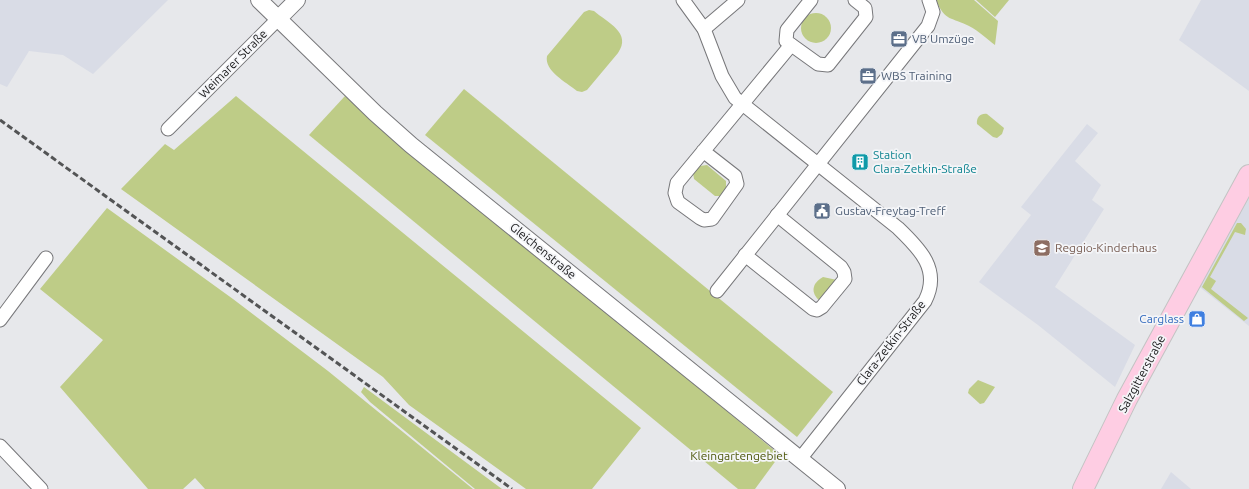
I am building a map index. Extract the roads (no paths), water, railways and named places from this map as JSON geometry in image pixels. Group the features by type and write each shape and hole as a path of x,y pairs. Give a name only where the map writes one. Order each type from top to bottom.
{"main road":[{"name":"Salzgitterstraße","path":"1083,489 1127,399 1249,175"}],"street":[{"name":"Gleichenstraße","path":"259,0 376,113 412,144 837,489"},
{"name":"Weimarer Straße","path":"168,129 297,0"},
{"name":"Clara-Zetkin-Straße","path":"683,0 704,29 729,90 743,105 816,165 898,228 910,240 928,266 931,273 932,286 920,308 800,459"},
{"path":"704,29 738,0"},
{"path":"811,0 787,30 786,41 818,64 828,65 866,17 865,8 855,0"},
{"path":"717,291 928,26 933,12 929,0"},
{"path":"703,152 735,176 737,184 712,219 708,220 700,218 678,202 675,193 677,183 703,152 743,105 790,45"},
{"path":"745,255 813,309 817,310 822,307 844,279 844,272 841,267 777,215"},
{"path":"0,320 46,258"},
{"path":"0,446 41,489"}],"railway":[{"path":"0,120 512,489"}],"place":[{"name":"VB Umzüge","path":"899,39"},
{"name":"WBS Training","path":"868,76"},
{"name":"Station Clara-Zetkin-Straße","path":"860,162"},
{"name":"Gustav-Freytag-Treff","path":"822,211"},
{"name":"Reggio-Kinderhaus","path":"1042,248"},
{"name":"Carglass","path":"1197,319"}],"park label":[{"name":"Kleingartengebiet","path":"739,456"}]}
